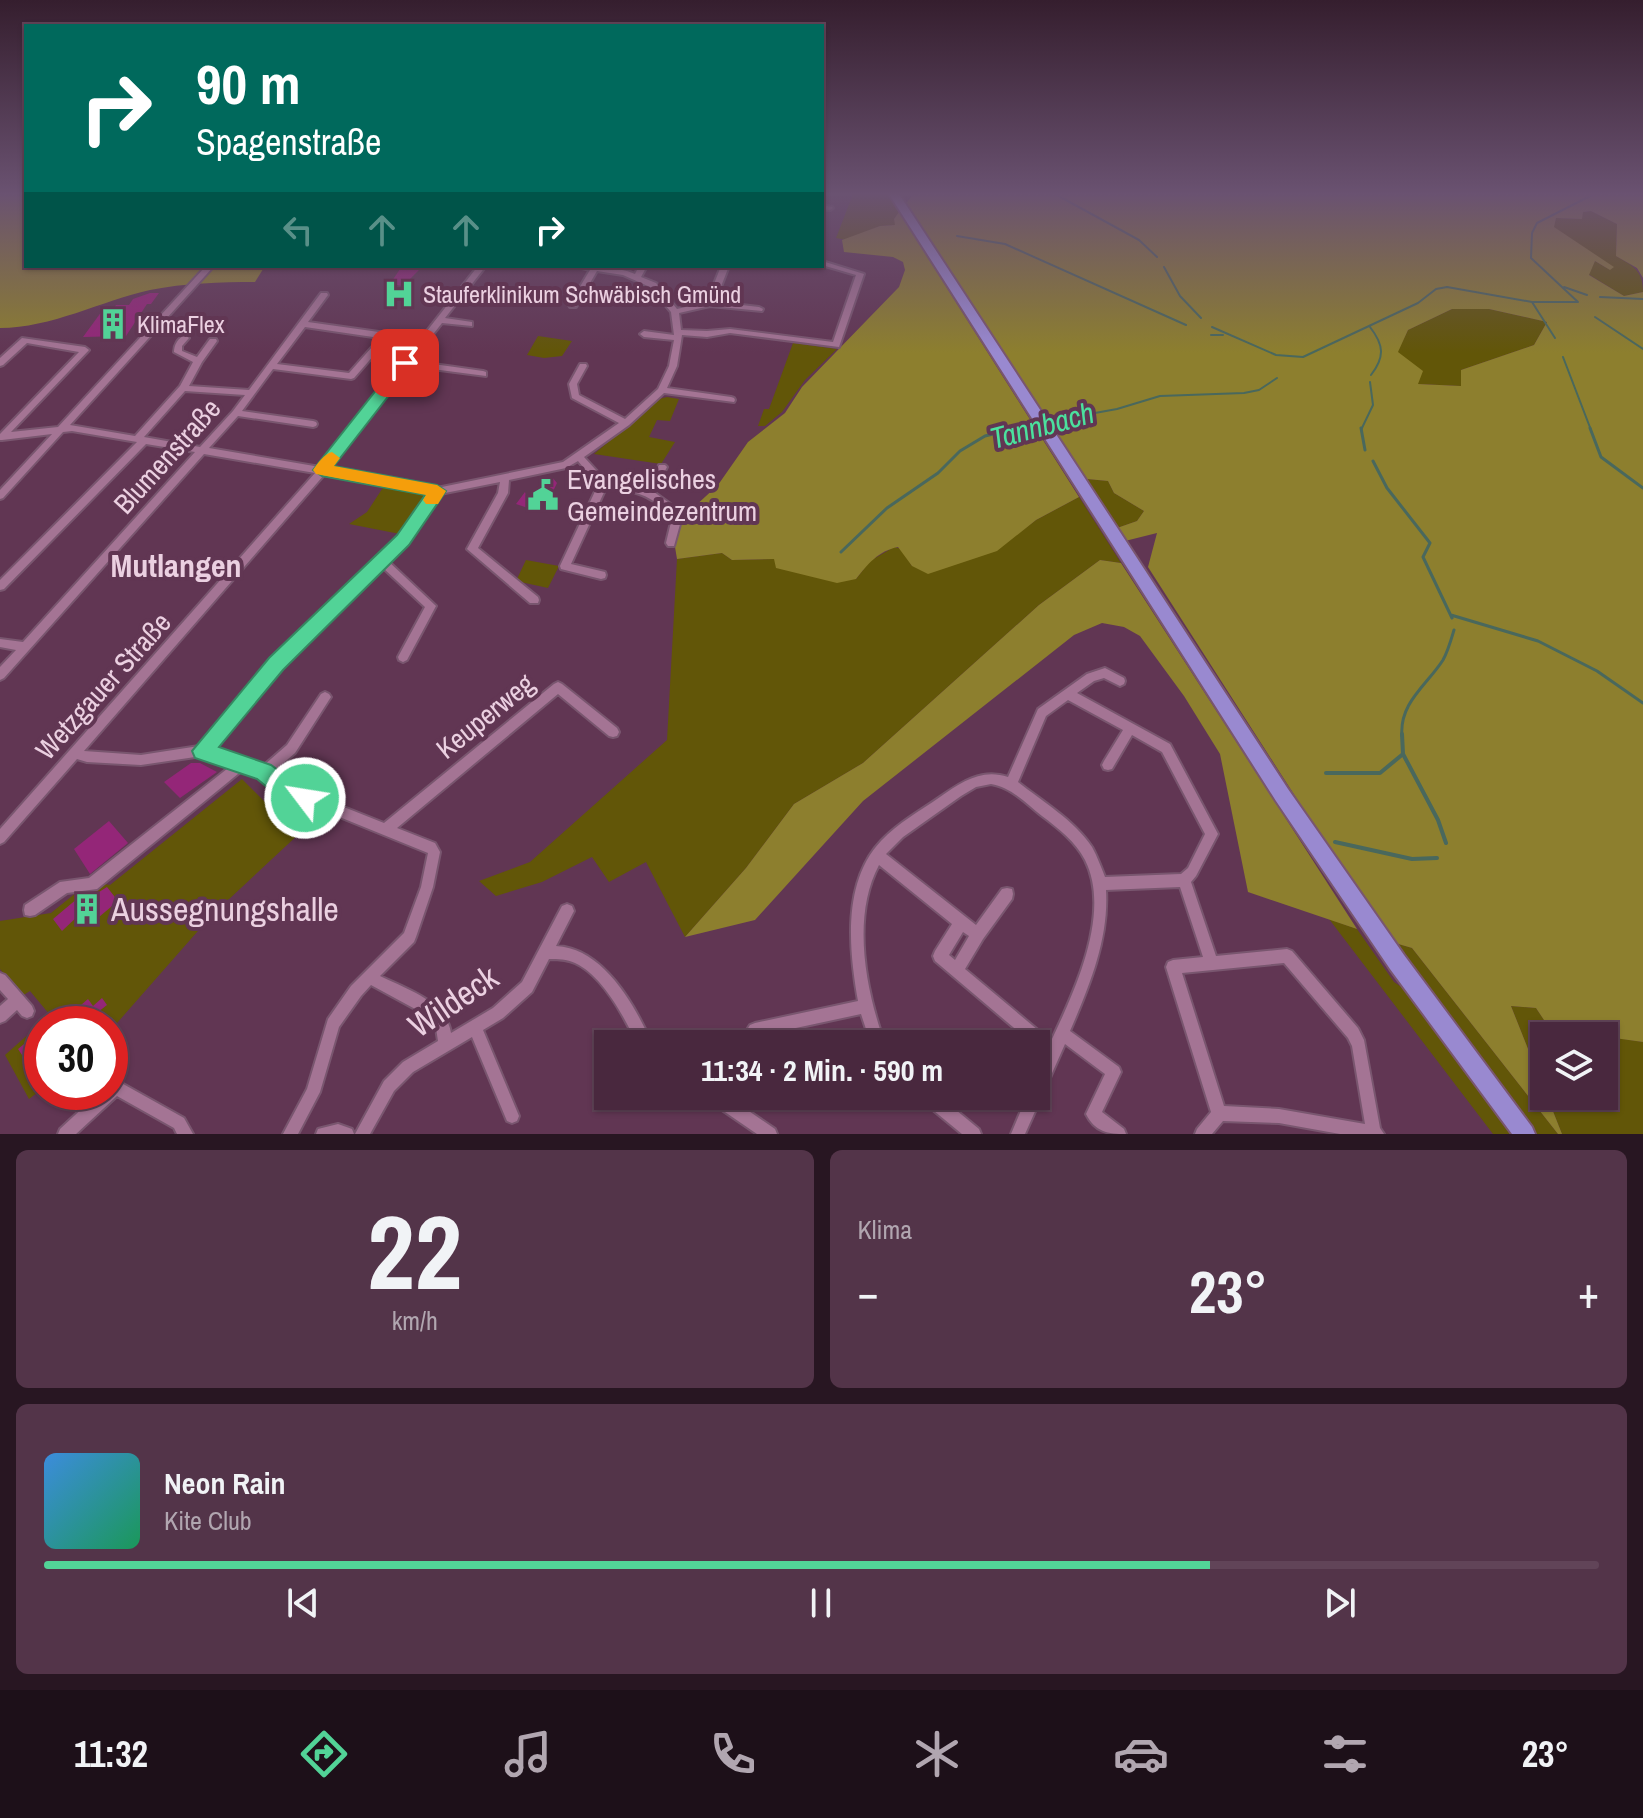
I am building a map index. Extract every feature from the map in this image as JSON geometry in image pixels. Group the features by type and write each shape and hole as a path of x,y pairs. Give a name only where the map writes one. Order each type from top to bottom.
{"main road":[{"path":"927,247 1221,702 1397,962 1525,1134"}],"street":[{"path":"644,334 730,331 836,345 860,274 824,264"},
{"path":"0,496 67,429 208,268"},
{"name":"Wetzgauer Straße","path":"0,838 322,470 480,268"},
{"path":"1,437 67,429 437,491 566,465 626,423 662,390 673,366 678,335 675,312 653,285 637,277 595,268 573,305"},
{"path":"637,277 642,268"},
{"path":"710,304 724,268"},
{"name":"Blumenstraße","path":"0,675 236,413 324,295"},
{"path":"675,312 710,304 759,309"},
{"path":"439,320 469,324"},
{"path":"273,366 351,376 386,336 304,324"},
{"path":"185,338 178,346 178,352 198,361"},
{"path":"0,363 25,340 85,350 1,437"},
{"path":"0,586 141,440 183,388 213,341"},
{"path":"405,363 483,374"},
{"path":"583,366 573,384 575,396 626,423"},
{"path":"183,388 252,393"},
{"path":"662,390 731,400"},
{"path":"236,413 313,424"},
{"path":"579,457 603,484 650,491 677,517 671,543"},
{"path":"650,491 662,467"},
{"path":"505,478 503,493 472,549 534,600"},
{"path":"601,575 565,566 603,484"},
{"path":"202,751 276,664 415,525 437,491"},
{"path":"382,561 431,606 403,657"},
{"path":"0,643 24,647"},
{"path":"1011,784 1042,713 1091,677 1105,673 1120,681"},
{"name":"Keuperweg","path":"387,828 558,687 613,732"},
{"path":"1068,694 1166,748 1212,834 1192,872 1184,880 1099,884"},
{"path":"264,772 291,749 325,697"},
{"path":"1108,765 1130,728"},
{"path":"74,753 87,757 141,760 202,751 264,772 287,790 387,828 431,847 434,852 427,887 409,937 369,977 333,1024 313,1092 290,1134"},
{"path":"30,910 65,887 92,884 243,763"},
{"path":"874,1030 866,1006 857,919 861,886 877,855 901,832 973,781 989,777 1011,784 1082,846 1095,866 1099,884 1098,937 1050,1059"},
{"path":"877,855 978,934"},
{"path":"1184,880 1211,962"},
{"path":"957,970 1007,894"},
{"name":"Wildeck","path":"362,1134 389,1086 408,1067 498,1013 527,987 567,911"},
{"path":"961,923 940,956 1053,1052"},
{"path":"547,952 576,955 608,984 638,1030"},
{"path":"1202,1134 1219,1114 1266,1113 1375,1134 1359,1045 1287,956 1173,967 1219,1114"},
{"path":"369,977 433,1011 443,1025 446,1044"},
{"path":"0,980 22,1006 0,1016"},
{"path":"755,1030 866,1006"},
{"path":"475,1027 512,1116"},
{"path":"1061,1033 1114,1072 1093,1114 1119,1134"},
{"path":"65,1134 116,1087 179,1123 186,1134"},
{"path":"735,1110 770,1134"},
{"path":"944,1110 974,1134"},
{"path":"1018,1134 1028,1110"},
{"path":"323,1134 338,1131 347,1134"}],"shaded area":[{"path":"0,247 24,247 24,268 264,268 255,282 202,283 150,290 38,324 0,328"},
{"path":"843,247 921,247 1079,497 1036,520 997,551 928,574 912,566 898,547 879,555 856,579 837,583 776,568 774,559 732,560 722,553 677,559 674,541 680,520 718,485 748,442 785,413 802,387 899,287 905,270 903,262 893,257 844,252"},
{"path":"933,247 1584,247 1614,267 1610,270 1595,261 1589,275 1624,296 1643,292 1643,1042 1618,1039 1618,1022 1545,1022 1536,1008 1511,1006 1530,1054 1530,1098 1412,948 1388,941 1148,567 1157,533 1125,541 1117,528 1137,521 1144,511 1114,493 1108,481 1087,479","holes":["1452,309 1489,309 1547,322 1534,345 1461,370 1461,386 1418,384 1423,371 1398,352 1408,330"]},
{"path":"1579,247 1616,247 1616,256 1639,274 1643,292 1624,296 1588,274 1595,261 1610,270"},
{"path":"1616,247 1643,247 1643,278 1637,268 1616,256"},
{"path":"1452,309 1489,309 1547,322 1534,345 1461,370 1461,386 1418,384 1397,352 1408,330"},
{"path":"538,336 572,341 562,356 544,358 527,355"},
{"path":"793,343 837,349 805,380 782,412 765,426 758,426 764,409 769,409"},
{"path":"659,399 679,399 670,421 657,420 649,437 675,442 661,464 594,454"},
{"path":"1087,479 1108,481 1114,493 1144,511 1137,521 1117,528"},
{"path":"384,486 419,492 425,497 415,517 400,534 349,524 367,512"},
{"path":"1079,497 1121,563 1100,560 1039,605 863,763 794,804 746,868 685,937 646,862 609,882 592,857 542,882 496,896 479,881 530,862 667,740 677,559 722,553 732,560 774,559 856,579 870,561 894,547 902,549 912,566 1016,535 1036,520"},
{"path":"526,560 559,566 548,588 516,581"},
{"path":"1100,560 1121,563 1357,929 1248,892 1220,754 1184,696 1140,636 1124,627 1102,623 1074,635 863,801 755,920 685,937 746,868 794,804 863,763 1039,605"},
{"path":"242,779 278,815 297,800 315,819 212,915 128,1011 128,1006 42,1006 30,991 22,996 0,969 0,921 51,913 77,892 85,899 104,884 110,885"},
{"path":"1329,919 1357,929 1394,982 1409,992 1517,1134 1493,1134"},
{"path":"1388,941 1412,948 1530,1098 1530,1110 1539,1110 1558,1134 1533,1134"},
{"path":"1511,1006 1536,1008 1545,1022 1530,1022 1530,1054"},
{"path":"24,1038 24,1090 5,1055"},
{"path":"1618,1038 1643,1042 1643,1134 1562,1134 1553,1110 1618,1110"},
{"path":"1539,1110 1553,1110 1562,1134 1558,1134"}],"building":[{"path":"401,268 421,268 403,286 390,284"},
{"name":"KlimaFlex","path":"159,293 151,304 147,304 126,336 83,337 102,311 112,311 116,305 129,305 133,299"},
{"name":"Evangelisches Gemeindezentrum","path":"552,477 557,483 545,508 537,511 516,504 525,492 527,499 541,491 545,481"},
{"path":"191,763 200,763 217,772 180,798 164,782"},
{"path":"109,821 128,843 90,874 74,849"},
{"name":"Aussegnungshalle","path":"107,887 118,901 99,917 87,919 79,915 62,931 53,919 78,898 83,902"},
{"path":"102,998 107,1005 106,1006 93,1006"},
{"path":"88,999 93,1006 80,1006"},
{"path":"24,1044 24,1058 18,1049"}],"waterway":[{"path":"1012,247 1186,325"},
{"path":"1146,247 1157,257"},
{"name":"Tannbach","path":"1531,247 1531,258 1578,302 1532,302"},
{"path":"1164,267 1180,296 1201,318"},
{"name":"Tannbach","path":"1212,327 1276,355 1303,357 1418,303 1436,289 1447,287 1532,302"},
{"path":"1564,287 1587,295"},
{"path":"1600,297 1643,299"},
{"path":"1532,302 1555,338"},
{"path":"1595,317 1643,349"},
{"path":"1370,327 1381,351 1371,375"},
{"path":"1211,335 1223,335"},
{"path":"1563,357 1591,430"},
{"name":"Tannbach","path":"1045,422 1117,409 1160,396 1244,393 1259,390 1277,378"},
{"path":"1361,429 1373,405 1370,382"},
{"name":"Tannbach","path":"1014,429 1037,423"},
{"name":"Tannbach","path":"1014,429 1018,428"},
{"path":"1590,428 1601,457 1643,488"},
{"name":"Tannbach","path":"841,552 887,508 938,473 960,451 985,436 1014,429"},
{"path":"1361,429 1365,450"},
{"path":"1373,461 1387,488 1430,543 1423,557 1452,618"},
{"path":"1451,615 1538,641 1597,671 1643,703"},
{"path":"1402,734 1409,704 1443,660 1454,630"},
{"path":"1402,734 1403,754"},
{"path":"1326,773 1380,773 1403,754"},
{"path":"1403,754 1438,820 1446,843"},
{"path":"1335,842 1412,859 1437,858"}],"slow traffic":[{"path":"332,458 322,470 437,491 432,500"}],"place":[{"name":"Stauferklinikum Schwäbisch Gmünd","path":"399,294"},
{"name":"KlimaFlex","path":"113,324"},
{"name":"Evangelisches Gemeindezentrum","path":"543,495"},
{"name":"Aussegnungshalle","path":"87,909"}],"district":[{"name":"Mutlangen","path":"176,565"}],"route":[{"path":"305,798 287,790 264,772 202,751 248,693 403,540 437,491 322,470 405,363"}]}
